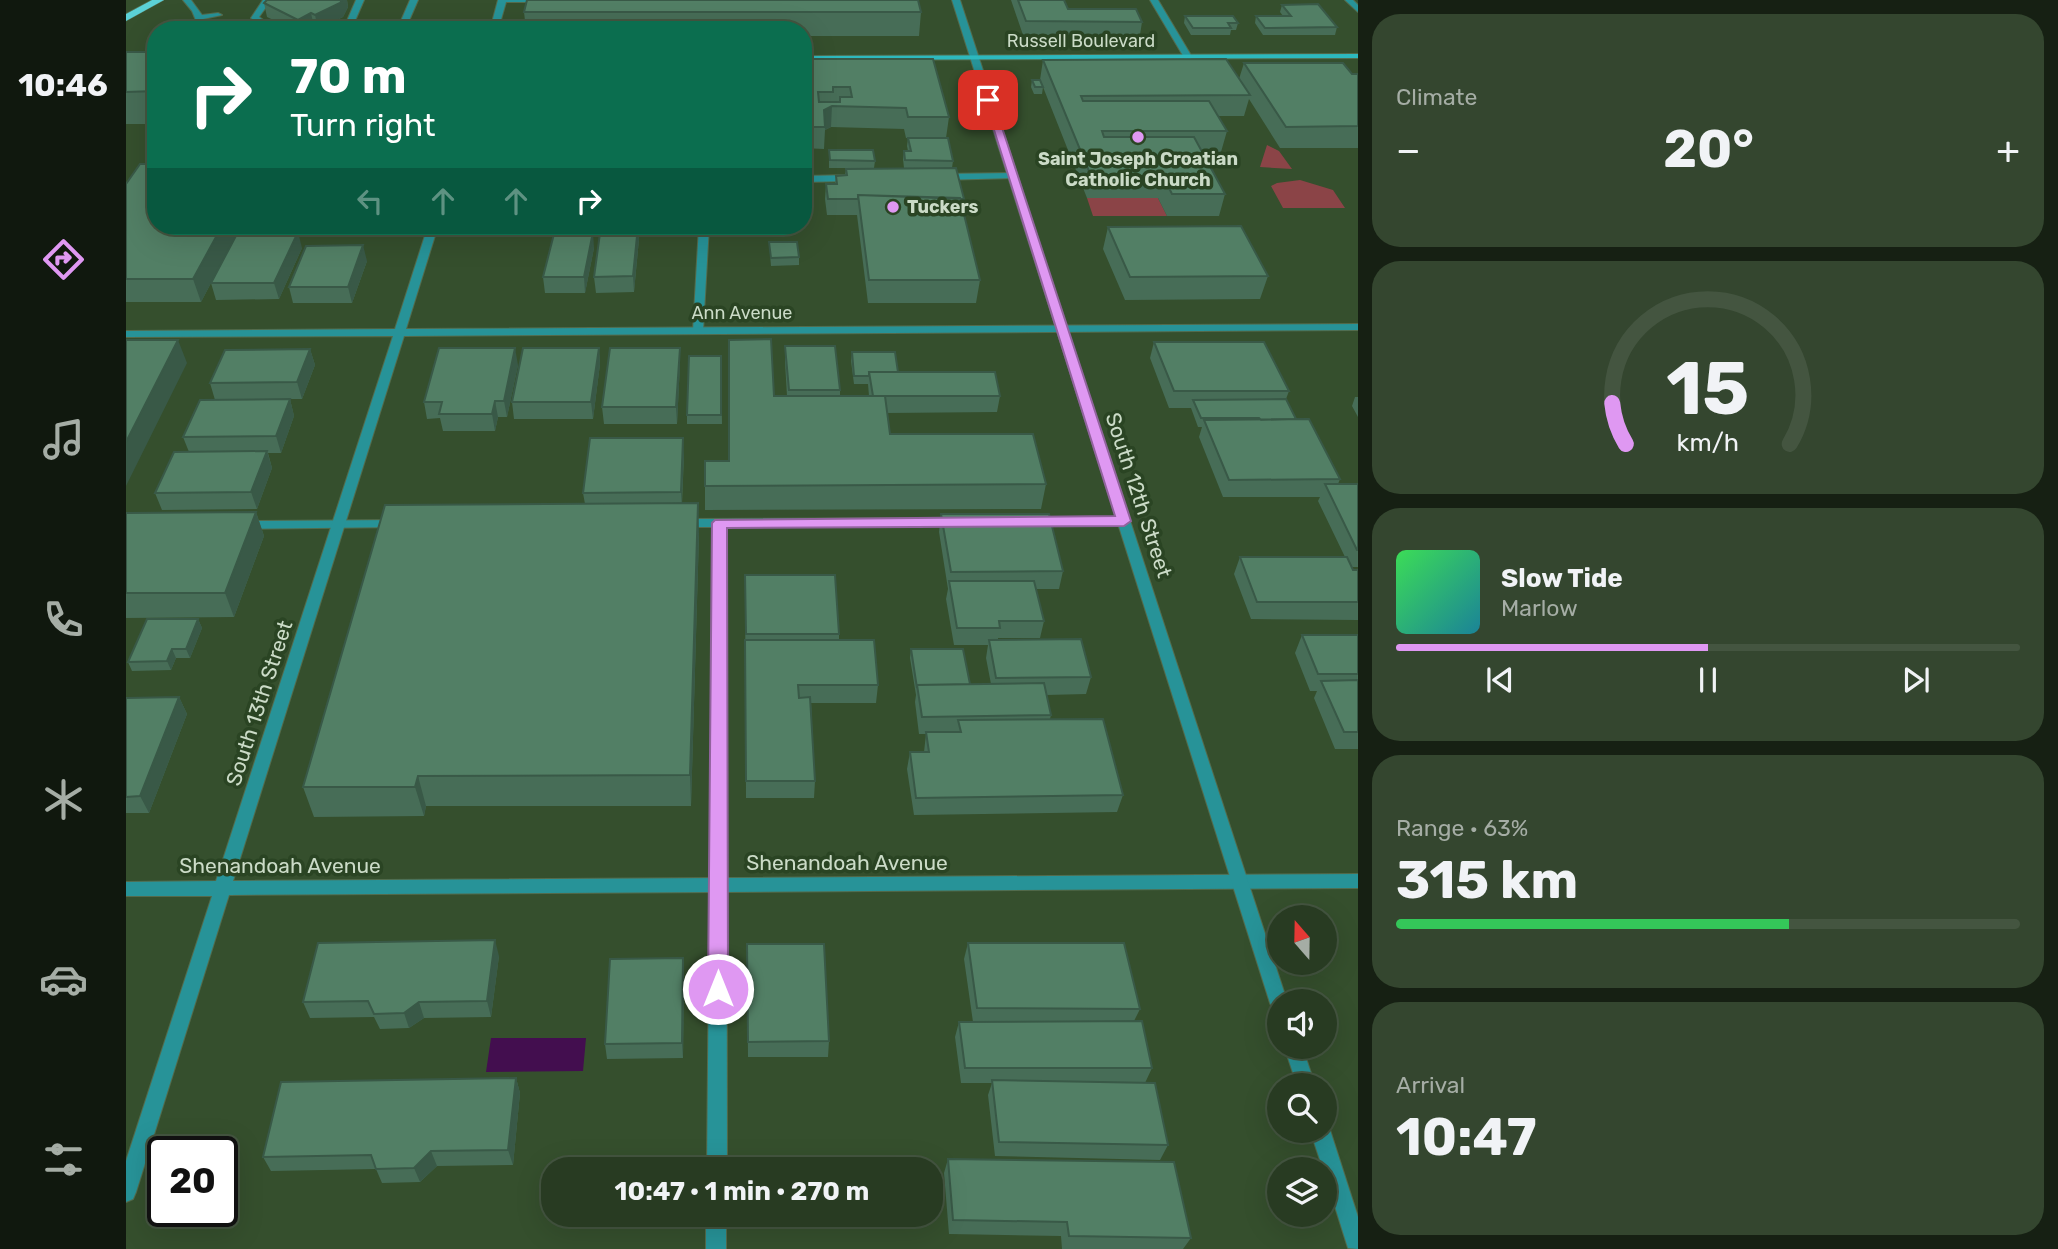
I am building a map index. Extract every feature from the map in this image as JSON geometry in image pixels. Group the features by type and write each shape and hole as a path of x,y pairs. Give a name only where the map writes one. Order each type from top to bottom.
{"main road":[{"path":"126,8 159,0"},
{"path":"126,18 159,0"},
{"name":"Russell Boulevard","path":"812,58 1358,56"}],"street":[{"path":"187,0 200,21"},
{"path":"257,21 255,18 257,11 267,0"},
{"path":"351,21 360,0"},
{"path":"405,21 414,0"},
{"path":"496,21 502,0 554,0"},
{"name":"South 12th Street","path":"956,0 1274,989"},
{"path":"1154,0 1188,57"},
{"path":"1349,0 1358,10"},
{"path":"198,18 218,15"},
{"path":"925,177 1012,176"},
{"path":"812,179 871,178"},
{"name":"South 13th Street","path":"126,1192 430,235"},
{"path":"698,331 703,235"},
{"name":"Ann Avenue","path":"126,334 1358,327"},
{"path":"664,523 976,521"},
{"path":"1017,521 1124,521"},
{"path":"717,1157 720,523"},
{"path":"232,525 412,524"},
{"name":"Shenandoah Avenue","path":"126,889 1358,881"},
{"path":"1324,1143 1358,1248"},
{"path":"716,1227 716,1249"}],"shaded area":[{"path":"1267,145 1279,151 1292,169 1260,167"},
{"path":"1300,180 1333,190 1345,208 1283,208 1271,186"},
{"path":"1087,198 1158,198 1167,216 1093,216"},
{"path":"491,1038 586,1038 583,1071 486,1072"}],"building":[{"path":"267,0 342,0 315,15 311,13 298,20 264,3"},
{"path":"527,0 918,0 921,12 524,12"},
{"path":"1018,0 1064,0 1068,9 1136,9 1142,22 1026,21"},
{"path":"1318,4 1337,27 1265,28 1256,16 1291,16 1282,5"},
{"path":"1185,16 1233,16 1238,23 1228,23 1231,28 1193,28"},
{"path":"126,52 147,52 147,91 126,92"},
{"path":"812,59 933,59 949,117 908,117 906,108 832,106 824,110 825,127 812,127","holes":["833,87 850,87 852,97 840,97 840,102 819,102 818,92 833,92"]},
{"path":"1226,59 1250,95 1081,96 1083,101 1209,101 1227,131 1102,131 1104,137 1194,137 1225,194 1172,194 1163,176 1091,176 1043,60"},
{"path":"1244,63 1343,63 1352,74 1358,74 1358,126 1286,127"},
{"path":"1032,80 1040,80 1043,87 1035,87"},
{"path":"908,138 948,138 953,161 905,160 904,151 911,151"},
{"path":"829,150 873,150 875,161 830,160"},
{"path":"140,164 147,164 147,235 217,235 193,279 126,279 126,184"},
{"path":"956,168 964,199 858,195 858,199 828,199 826,184 837,184 836,176 847,175 846,169"},
{"path":"858,195 960,198 980,280 869,280"},
{"path":"1241,226 1268,276 1130,277 1108,227"},
{"path":"236,235 297,235 274,283 211,283"},
{"path":"554,235 592,235 584,277 543,277"},
{"path":"600,235 637,235 633,276 594,277"},
{"path":"769,242 797,242 799,257 771,258"},
{"path":"363,245 348,287 289,287 306,246"},
{"path":"771,339 774,396 885,396 890,434 1033,434 1046,484 705,486 705,461 729,461 729,340"},
{"path":"126,340 178,340 126,442"},
{"path":"1154,342 1264,342 1289,391 1174,391"},
{"path":"785,346 835,346 840,390 789,390"},
{"path":"439,348 515,348 504,401 495,401 492,414 439,414 442,402 424,402"},
{"path":"523,348 599,348 591,402 512,402"},
{"path":"610,348 680,348 676,407 602,407"},
{"path":"310,349 297,382 210,383 225,350"},
{"path":"852,352 895,352 898,372 869,372 869,376 854,376"},
{"path":"689,356 721,356 721,415 687,415"},
{"path":"869,372 995,372 1000,396 873,396"},
{"path":"290,399 276,436 183,437 200,400"},
{"path":"1286,399 1296,419 1201,418 1193,400"},
{"path":"1309,419 1340,479 1229,480 1204,420"},
{"path":"590,438 683,438 681,492 583,493"},
{"path":"267,451 251,492 155,493 174,452"},
{"path":"1325,484 1358,484 1358,550 1357,550"},
{"path":"698,503 690,775 418,776 415,787 303,787 385,505"},
{"path":"256,512 225,593 126,593 126,513"},
{"path":"941,514 1049,514 1063,571 951,572"},
{"path":"1240,557 1347,557 1353,570 1358,570 1358,602 1257,602"},
{"path":"745,575 835,575 839,634 746,634"},
{"path":"949,581 1034,581 1044,621 999,621 1000,628 957,628"},
{"path":"147,619 198,619 186,649 172,649 167,661 128,662"},
{"path":"1302,635 1358,635 1358,674 1318,674"},
{"path":"1081,639 1091,677 996,678 989,640"},
{"path":"745,640 874,640 878,685 798,685 799,698 810,697 815,781 746,781"},
{"path":"911,649 963,649 970,684 917,685 917,688"},
{"path":"1358,680 1358,732 1344,732 1321,681"},
{"path":"1044,683 1051,715 922,717 917,685"},
{"path":"179,697 140,796 126,797 126,698"},
{"path":"1103,719 1123,795 916,798 910,752 929,752 926,732 961,732 958,720"},
{"path":"495,940 487,1001 419,1002 404,1013 374,1014 368,1001 303,1002 318,943"},
{"path":"968,943 1124,943 1140,1009 977,1008"},
{"path":"747,944 824,944 829,1041 748,1042"},
{"path":"683,958 682,1043 605,1044 610,959"},
{"path":"1142,1021 1152,1068 965,1068 959,1022"},
{"path":"516,1078 508,1150 431,1151 414,1168 376,1169 371,1155 263,1157 281,1082"},
{"path":"992,1080 1155,1083 1168,1145 999,1142"},
{"path":"948,1159 1174,1162 1191,1238 1069,1236 1067,1222 953,1220"}],"place":[{"name":"Saint Joseph Croatian Catholic Church","path":"1138,137"},
{"name":"Tuckers","path":"893,207"}],"route":[{"path":"718,989 720,523 1124,521 988,100"}]}
